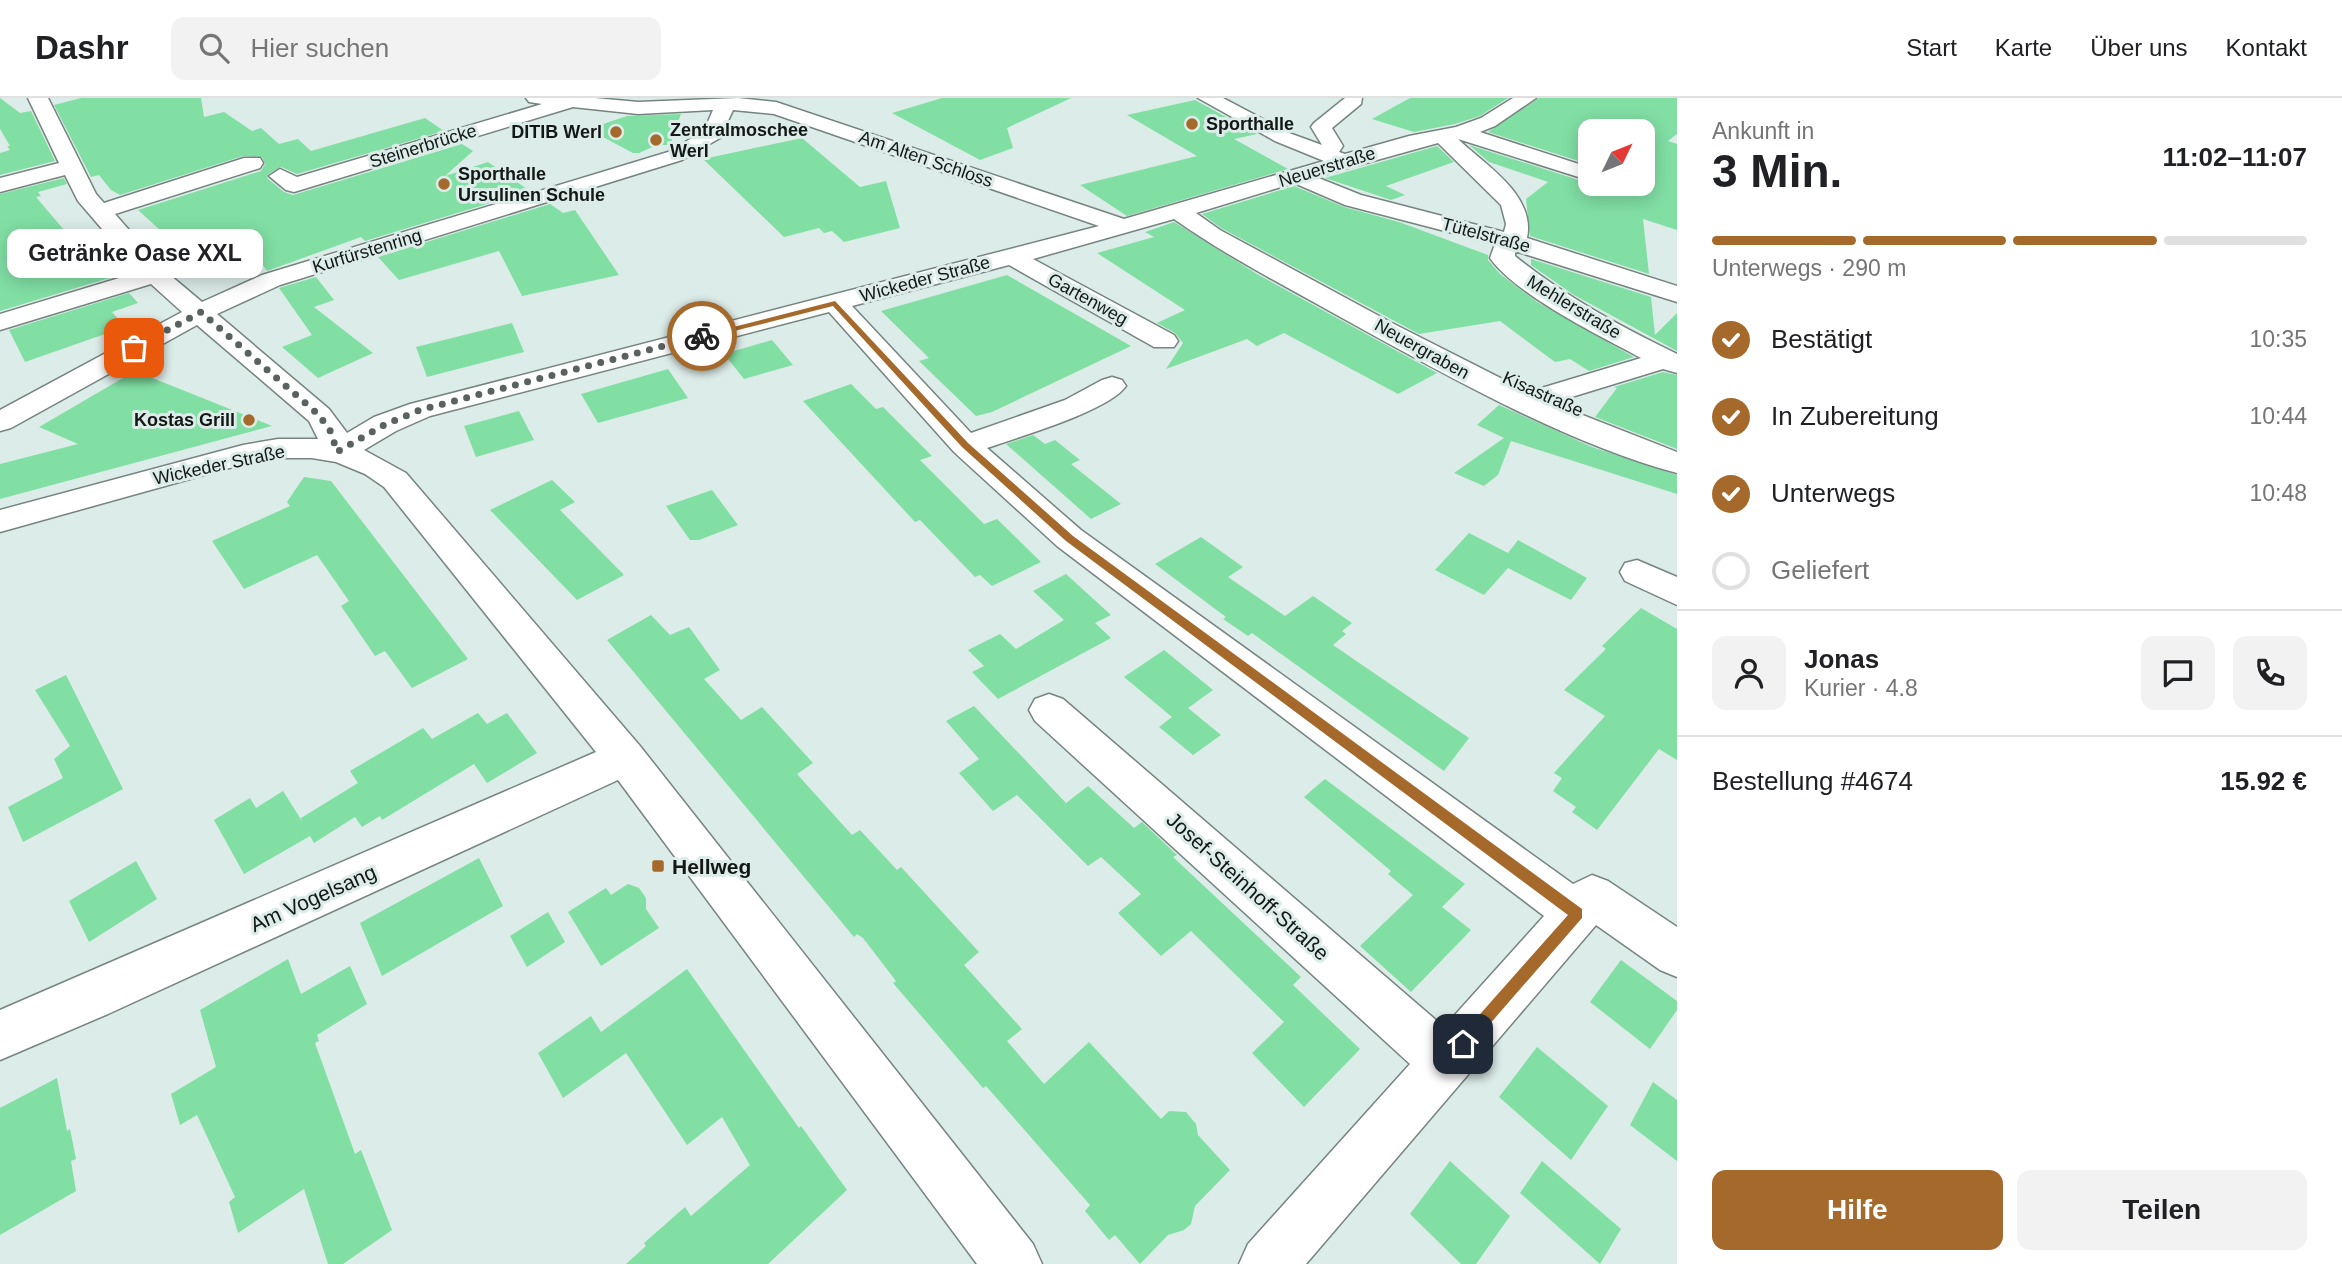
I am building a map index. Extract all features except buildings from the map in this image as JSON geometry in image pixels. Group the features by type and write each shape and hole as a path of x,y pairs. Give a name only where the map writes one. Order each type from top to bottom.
{"street":[{"path":"37,98 86,196 155,275 319,415 331,432 337,452 357,456 395,480 511,615 625,758 1013,1264"},
{"name":"Steinerbrücke","path":"537,98 638,108 727,101"},
{"path":"1208,98 1282,137 1336,158"},
{"name":"Neuerstraße","path":"1123,226 1296,176 1336,158 1452,134 1488,122 1526,98"},
{"path":"1336,158 1333,146 1321,127 1354,100"},
{"name":"Am Alten Schloss","path":"727,101 776,108 1123,226"},
{"name":"Kurfürstenring","path":"0,422 201,312 271,280 675,156 713,134 727,101"},
{"name":"Steinerbrücke","path":"280,176 294,185 569,102"},
{"path":"1452,134 1578,171"},
{"name":"Mehlerstraße","path":"1452,134 1512,204 1518,223 1514,242 1504,248 1502,258 1521,274 1671,362"},
{"path":"99,212 252,163"},
{"path":"0,185 72,166"},
{"name":"Tütelstraße","path":"1296,176 1353,200 1514,242 1677,294"},
{"name":"Kisastraße","path":"1186,209 1545,396 1677,447"},
{"name":"Neuergraben","path":"1186,209 1212,235 1487,385 1582,428 1677,463"},
{"name":"Wickeder Straße","path":"0,521 260,453 309,448 337,452 386,424 420,410 1123,226"},
{"name":"Gartenweg","path":"1012,257 1164,341"},
{"path":"0,322 155,275"},
{"path":"835,303 965,445 1069,538 1585,905 1677,954"},
{"path":"1545,396 1671,362"},
{"path":"965,445 1075,406 1112,386"},
{"path":"1637,572 1677,592"},
{"name":"Josef-Steinhoff-Straße","path":"1049,710 1447,1063"},
{"name":"Am Vogelsang","path":"0,1035 80,1002 625,758"},
{"path":"1268,1264 1585,905"}],"way so far":[{"path":"134,348 201,312 319,415 331,432 337,452 386,424 420,410 702,336"}],"place":[{"name":"Sporthalle","path":"1192,124"},
{"name":"DITIB Werl","path":"616,132"},
{"name":"Zentralmoschee Werl","path":"656,140"},
{"name":"Sporthalle Ursulinen Schule","path":"444,184"},
{"name":"Getränke Oase XXL","path":"134,348"},
{"name":"Kostas Grill","path":"249,420"},
{"name":"Hellweg","path":"658,866"}],"route":[{"path":"702,336 835,303 965,445 1069,538 1578,914 1463,1044"}]}
